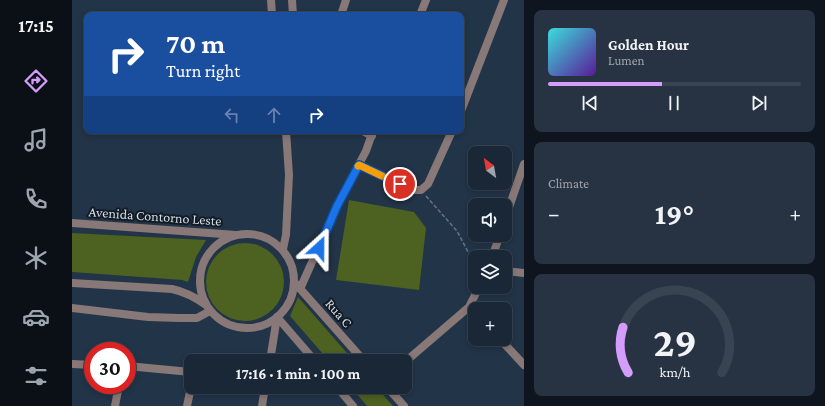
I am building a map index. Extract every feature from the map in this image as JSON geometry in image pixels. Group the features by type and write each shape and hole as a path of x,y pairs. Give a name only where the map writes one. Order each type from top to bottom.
{"street":[{"path":"270,0 272,12"},
{"path":"292,0 293,12"},
{"path":"342,12 346,0"},
{"path":"421,12 426,0"},
{"path":"464,103 504,0"},
{"path":"283,249 286,235 289,175 286,134"},
{"path":"72,283 172,289 183,291 192,295 226,323 245,328 265,324 277,317 287,306 293,291 297,286 359,165 373,134"},
{"path":"359,165 414,190 421,190 428,184 451,134"},
{"path":"512,199 524,164"},
{"name":"Avenida Contorno Leste","path":"72,224 236,235"},
{"path":"208,308 200,287 200,275 203,262 210,251 219,242 236,235 249,233 262,235 283,249 291,262 297,286"},
{"path":"512,272 524,273"},
{"name":"Rua C","path":"297,286 358,354"},
{"path":"72,308 148,317 196,318 208,308"},
{"path":"412,357 468,313"},
{"path":"271,354 277,317"},
{"path":"277,317 309,354"},
{"path":"506,346 524,365"},
{"path":"72,364 84,365"},
{"path":"136,367 184,371"},
{"path":"115,406 117,394"},
{"path":"187,406 190,394"},
{"path":"262,406 264,394"},
{"path":"343,394 353,406"},
{"path":"393,394 404,406"}],"path":[{"path":"421,190 456,231 468,252"}],"green space":[{"path":"349,200 414,212 426,228 419,290 336,280"},
{"path":"72,233 206,240 196,257 188,282 182,280 72,272"},
{"path":"245,243 260,246 273,254 281,267 284,282 281,297 273,310 260,318 245,321 230,318 217,310 209,297 206,282 209,267 217,254 230,246"},
{"path":"298,297 348,354 323,354 290,316"},
{"path":"357,394 382,394 393,406 367,406"}],"slow traffic":[{"path":"358,166 359,165 382,176"}],"route":[{"path":"319,248 337,206 359,165 400,184"}]}
